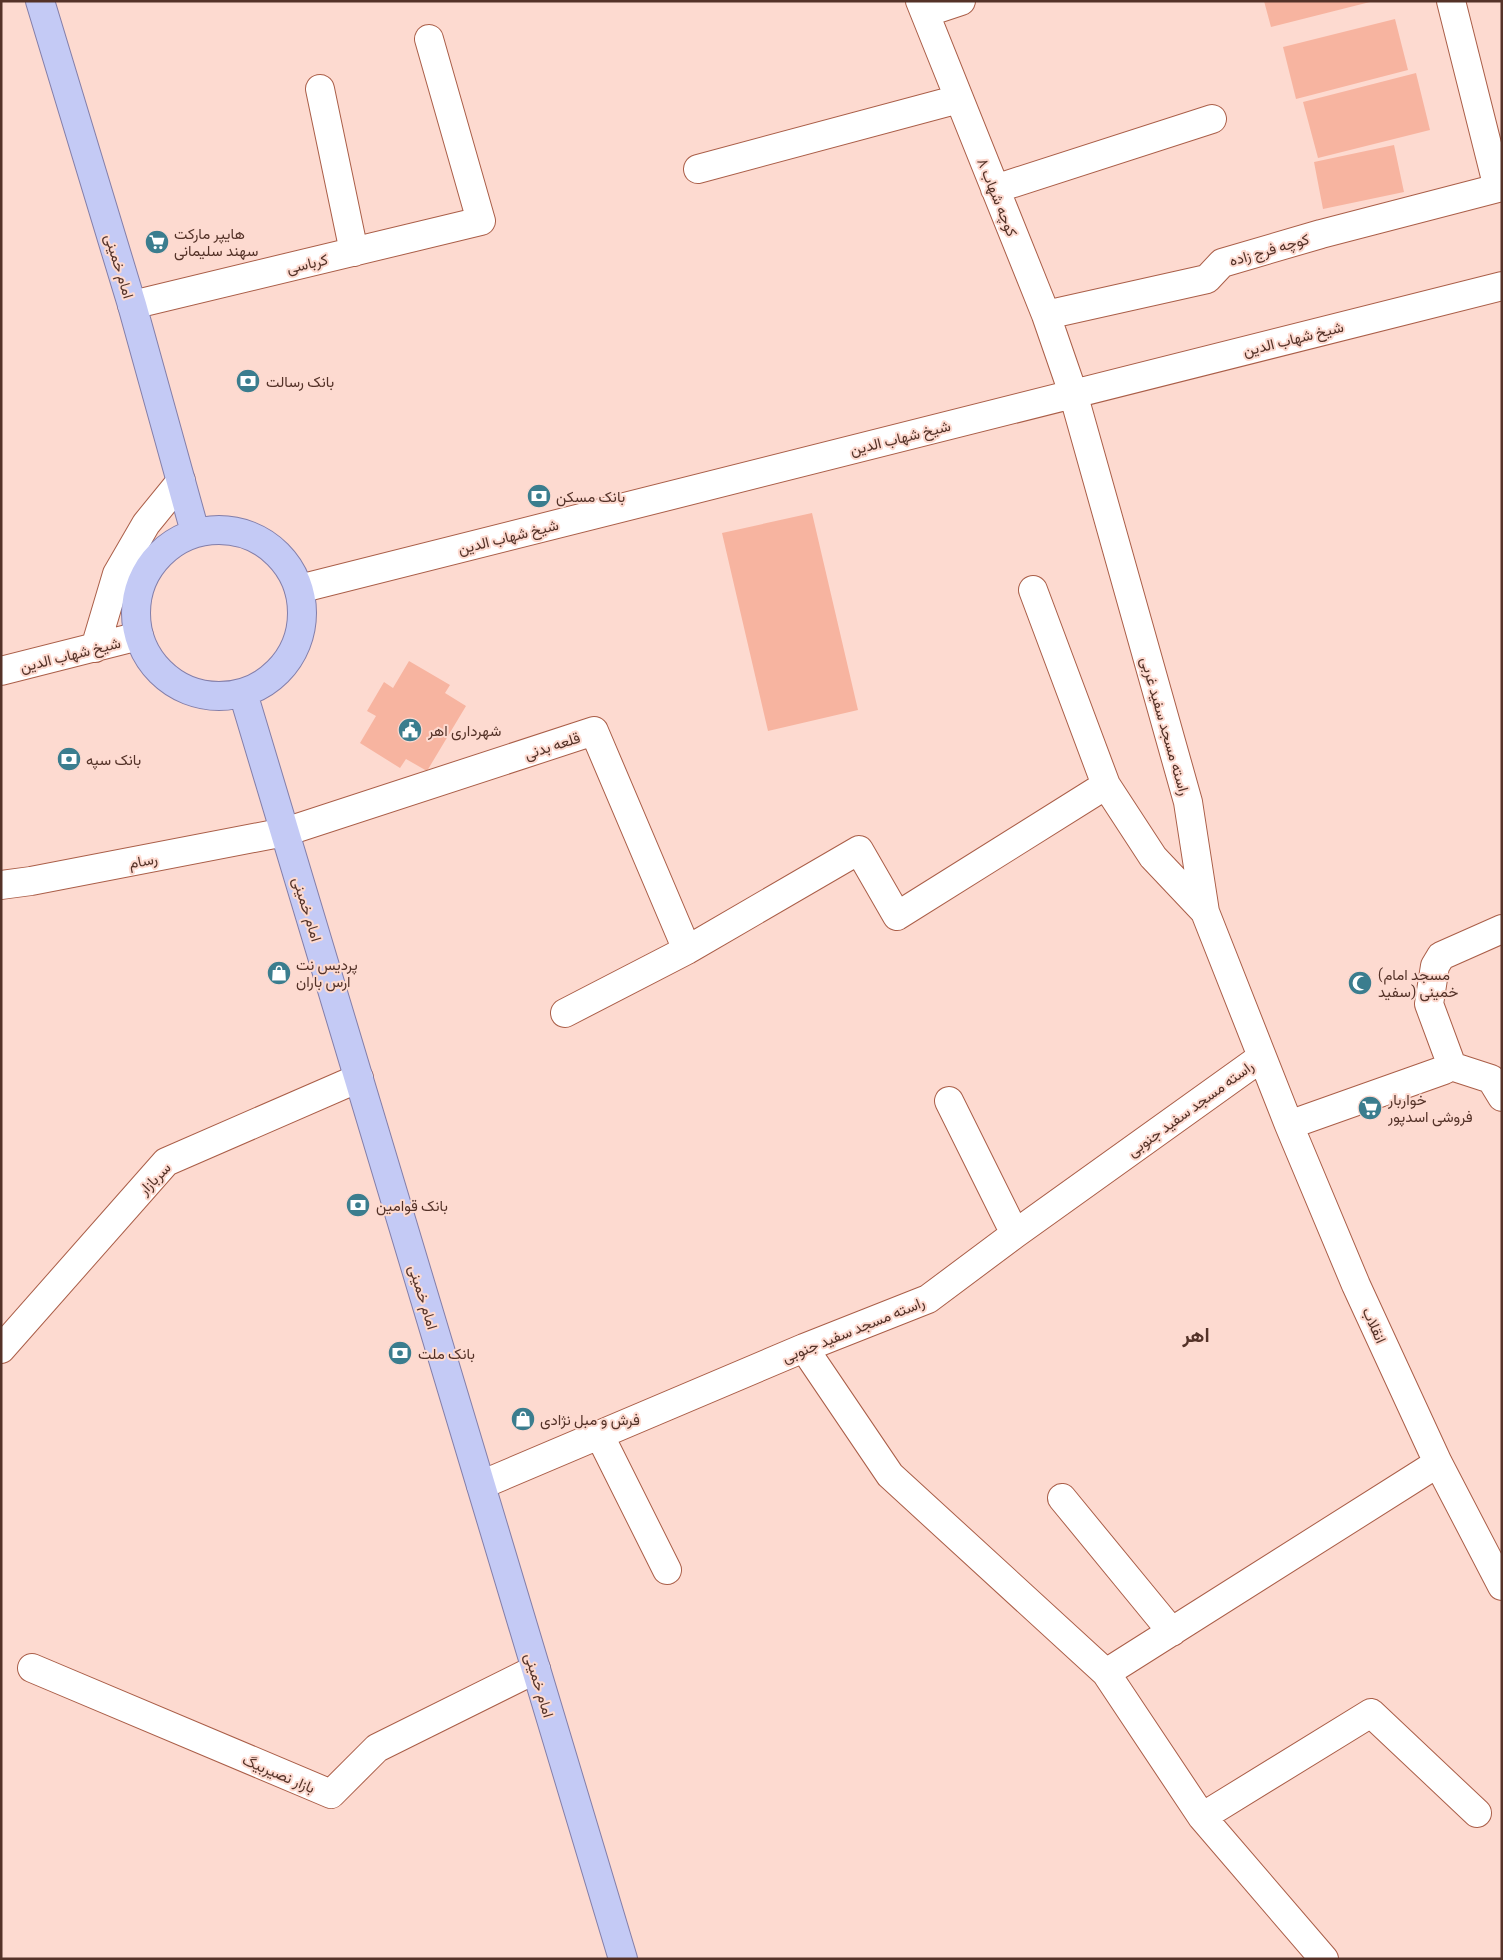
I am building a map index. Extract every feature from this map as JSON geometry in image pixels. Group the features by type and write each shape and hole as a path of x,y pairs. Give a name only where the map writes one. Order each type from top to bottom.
{"main road":[{"name":"امام خمینی","path":"40,1 132,305 196,532"},
{"path":"221,529 238,532 247,534 270,546 288,565 299,589 302,615 298,641 285,664 266,682 243,693 217,696 192,692 169,679 151,660 139,636 136,610 140,585 153,562 172,544 196,532 221,529"},
{"name":"امام خمینی","path":"243,693 623,1959"}],"street":[{"path":"923,7 961,1"},
{"name":"کوچه فرج زاده","path":"1046,315 1207,279 1222,263 1321,234 1500,188 1450,1"},
{"name":"کوچه شهاب ۸","path":"923,7 1046,315 1073,393"},
{"name":"کرباسی","path":"132,305 482,221 429,39"},
{"path":"320,89 354,252"},
{"path":"698,169 959,99"},
{"path":"995,189 1212,120"},
{"name":"شیخ شهاب الدین","path":"299,589 1502,286"},
{"name":"راسته مسجد سفید غربی","path":"1073,393 1188,802 1206,912 1262,1057"},
{"path":"95,648 117,574 146,524 181,482"},
{"path":"1033,590 1106,785 1153,857 1206,912"},
{"name":"شیخ شهاب الدین","path":"1,671 139,636"},
{"name":"قلعه بدنی","path":"285,832 594,731 687,950"},
{"path":"566,1013 687,950 859,850 897,916 1106,785"},
{"name":"رسام","path":"1,885 31,881 285,832"},
{"path":"1451,1066 1429,1004 1435,966 1441,956 1502,929"},
{"name":"انقلاب","path":"1262,1057 1356,1285 1438,1464 1502,1586"},
{"name":"راسته مسجد سفید جنوبی","path":"481,1484 804,1348 928,1299 1015,1234 1262,1057"},
{"path":"1289,1125 1451,1066 1491,1079 1502,1096"},
{"name":"سربازار","path":"1,1349 166,1162 358,1078"},
{"path":"949,1101 1015,1234"},
{"path":"804,1348 890,1475 1106,1673 1202,1817 1324,1959"},
{"path":"599,1434 667,1570"},
{"path":"1106,1673 1438,1464"},
{"path":"1062,1498 1172,1632"},
{"name":"بازار نصیربیگ","path":"32,1668 331,1794 377,1748 536,1669"},
{"path":"1202,1817 1371,1712 1477,1813"}],"building":[{"path":"1264,1 1370,1 1370,2 1271,27"},
{"path":"1395,19 1408,70 1296,99 1283,47"},
{"path":"1416,73 1430,130 1318,158 1303,102"},
{"path":"1394,145 1404,192 1323,209 1314,162"},
{"path":"812,513 858,710 768,731 722,533"},
{"name":"شهرداری اهر","path":"409,661 450,685 445,693 466,706 427,771 406,759 400,768 360,743 376,716 367,711 384,682 393,688"}],"place":[{"name":"هایپر مارکت سهند سلیمانی","path":"157,242"},
{"name":"بانک رسالت","path":"248,381"},
{"name":"بانک مسکن","path":"539,496"},
{"name":"شهرداری اهر","path":"410,730"},
{"name":"بانک سپه","path":"69,759"},
{"name":"پردیس نت ارس باران","path":"279,973"},
{"name":"(مسجد امام خمینی (سفید","path":"1360,983"},
{"name":"خواربار فروشی اسدپور","path":"1370,1108"},
{"name":"بانک قوامین","path":"358,1205"},
{"name":"بانک ملت","path":"400,1353"},
{"name":"فرش و مبل نژادی","path":"523,1419"}],"district":[{"name":"اهر","path":"1196,1334"}]}
